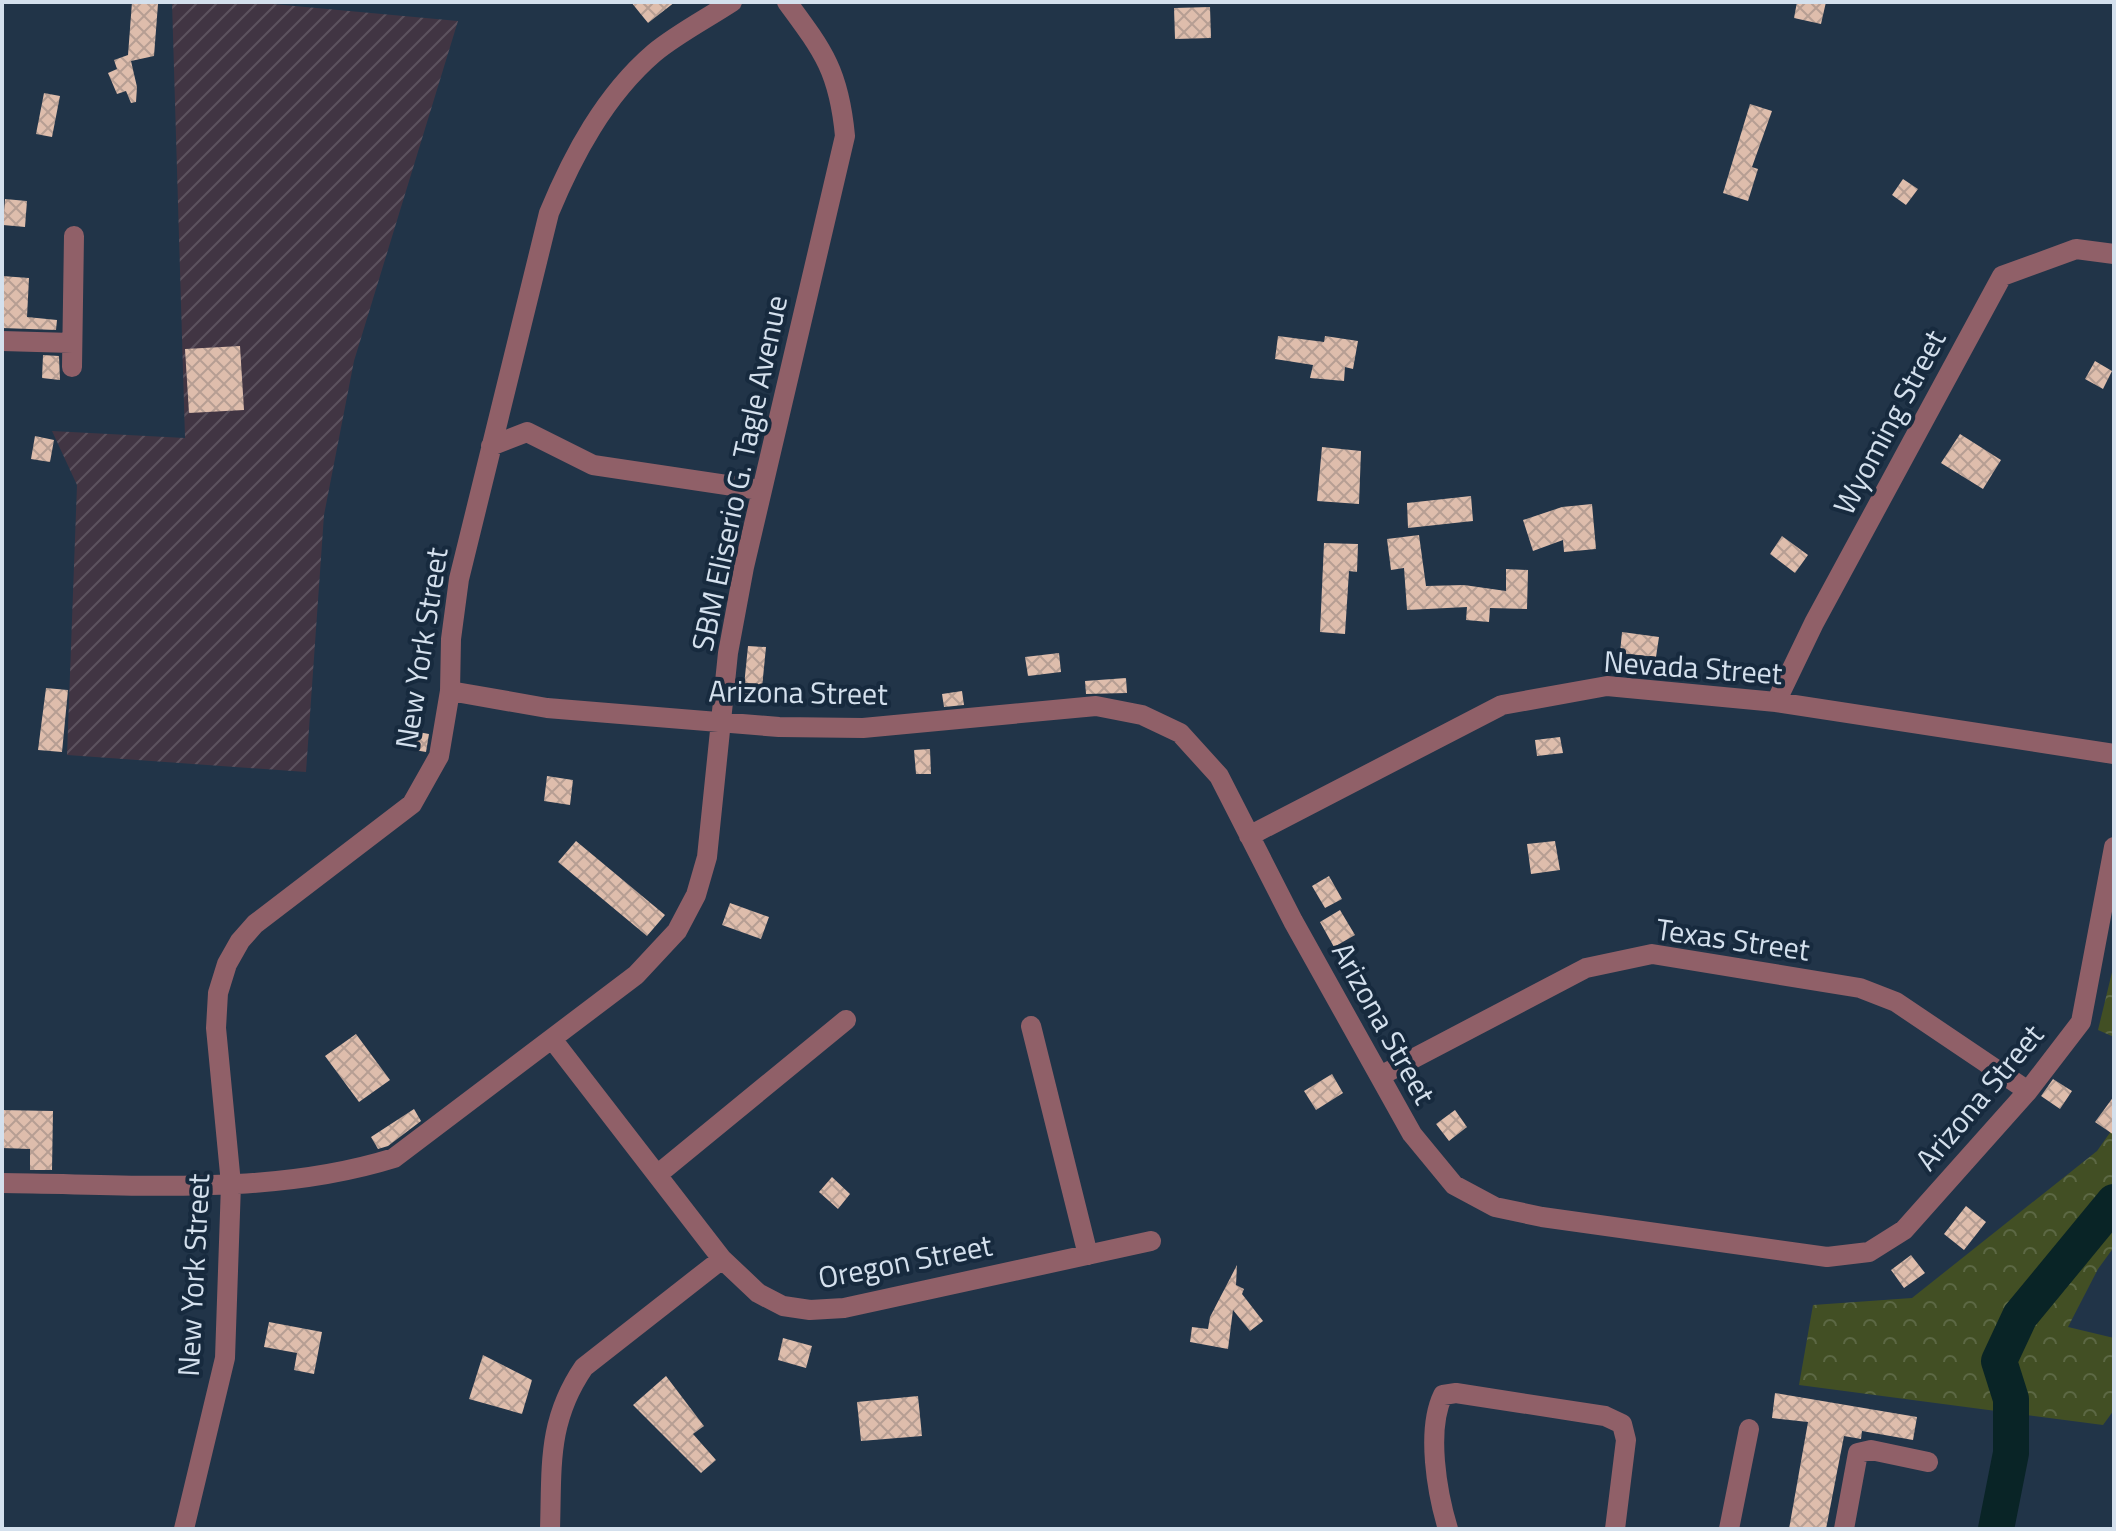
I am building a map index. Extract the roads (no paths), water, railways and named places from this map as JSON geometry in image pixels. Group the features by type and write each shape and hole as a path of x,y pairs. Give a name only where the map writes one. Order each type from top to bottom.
{"street":[{"name":"New York Street","path":"184,1529 225,1358 231,1184 216,1028 218,993 227,964 255,924 412,804 439,756 450,691 451,639 459,579 549,213 568,168 591,128 654,54 732,2"},
{"name":"SBM Eliserio G. Tagle Avenue","path":"2,1183 231,1184 350,1172 394,1158 636,975 677,931 696,895 707,857 728,653 760,490 836,186 845,136 841,96 830,64 787,2"},
{"path":"72,367 74,236"},
{"name":"Wyoming Street","path":"1776,702 1821,609 2002,276 2076,249 2114,254"},
{"path":"2,341 72,343"},
{"path":"491,446 527,432 593,465 760,490"},
{"name":"Nevada Street","path":"1249,836 1502,705 1607,686 1776,702 2114,754"},
{"name":"Arizona Street","path":"450,691 547,708 723,722 863,728 1096,706 1142,715 1180,733 1219,776 1412,1134 1454,1185 1495,1207 1827,1257 1869,1252 1904,1230 2028,1091 2081,1022 2114,847"},
{"name":"Texas Street","path":"1380,1076 1586,968 1652,954 1860,988 1896,1002 2028,1091"},
{"path":"657,1175 846,1020"},
{"path":"1031,1026 1088,1255"},
{"name":"Oregon Street","path":"552,1039 722,1259 758,1293 783,1306 810,1310 844,1308 1151,1241"},
{"path":"550,1529 558,1415 569,1389 584,1367 722,1259"},
{"path":"1448,1529 1437,1492 1436,1408 1443,1395 1456,1393 1605,1416 1622,1424 1626,1440 1615,1529"},
{"path":"1729,1529 1749,1429"},
{"path":"1844,1529 1858,1453 1871,1450 1928,1462"}],"waterway":[{"path":"1996,1529 2011,1453 2011,1399 1999,1361 2020,1316 2114,1202"}]}
